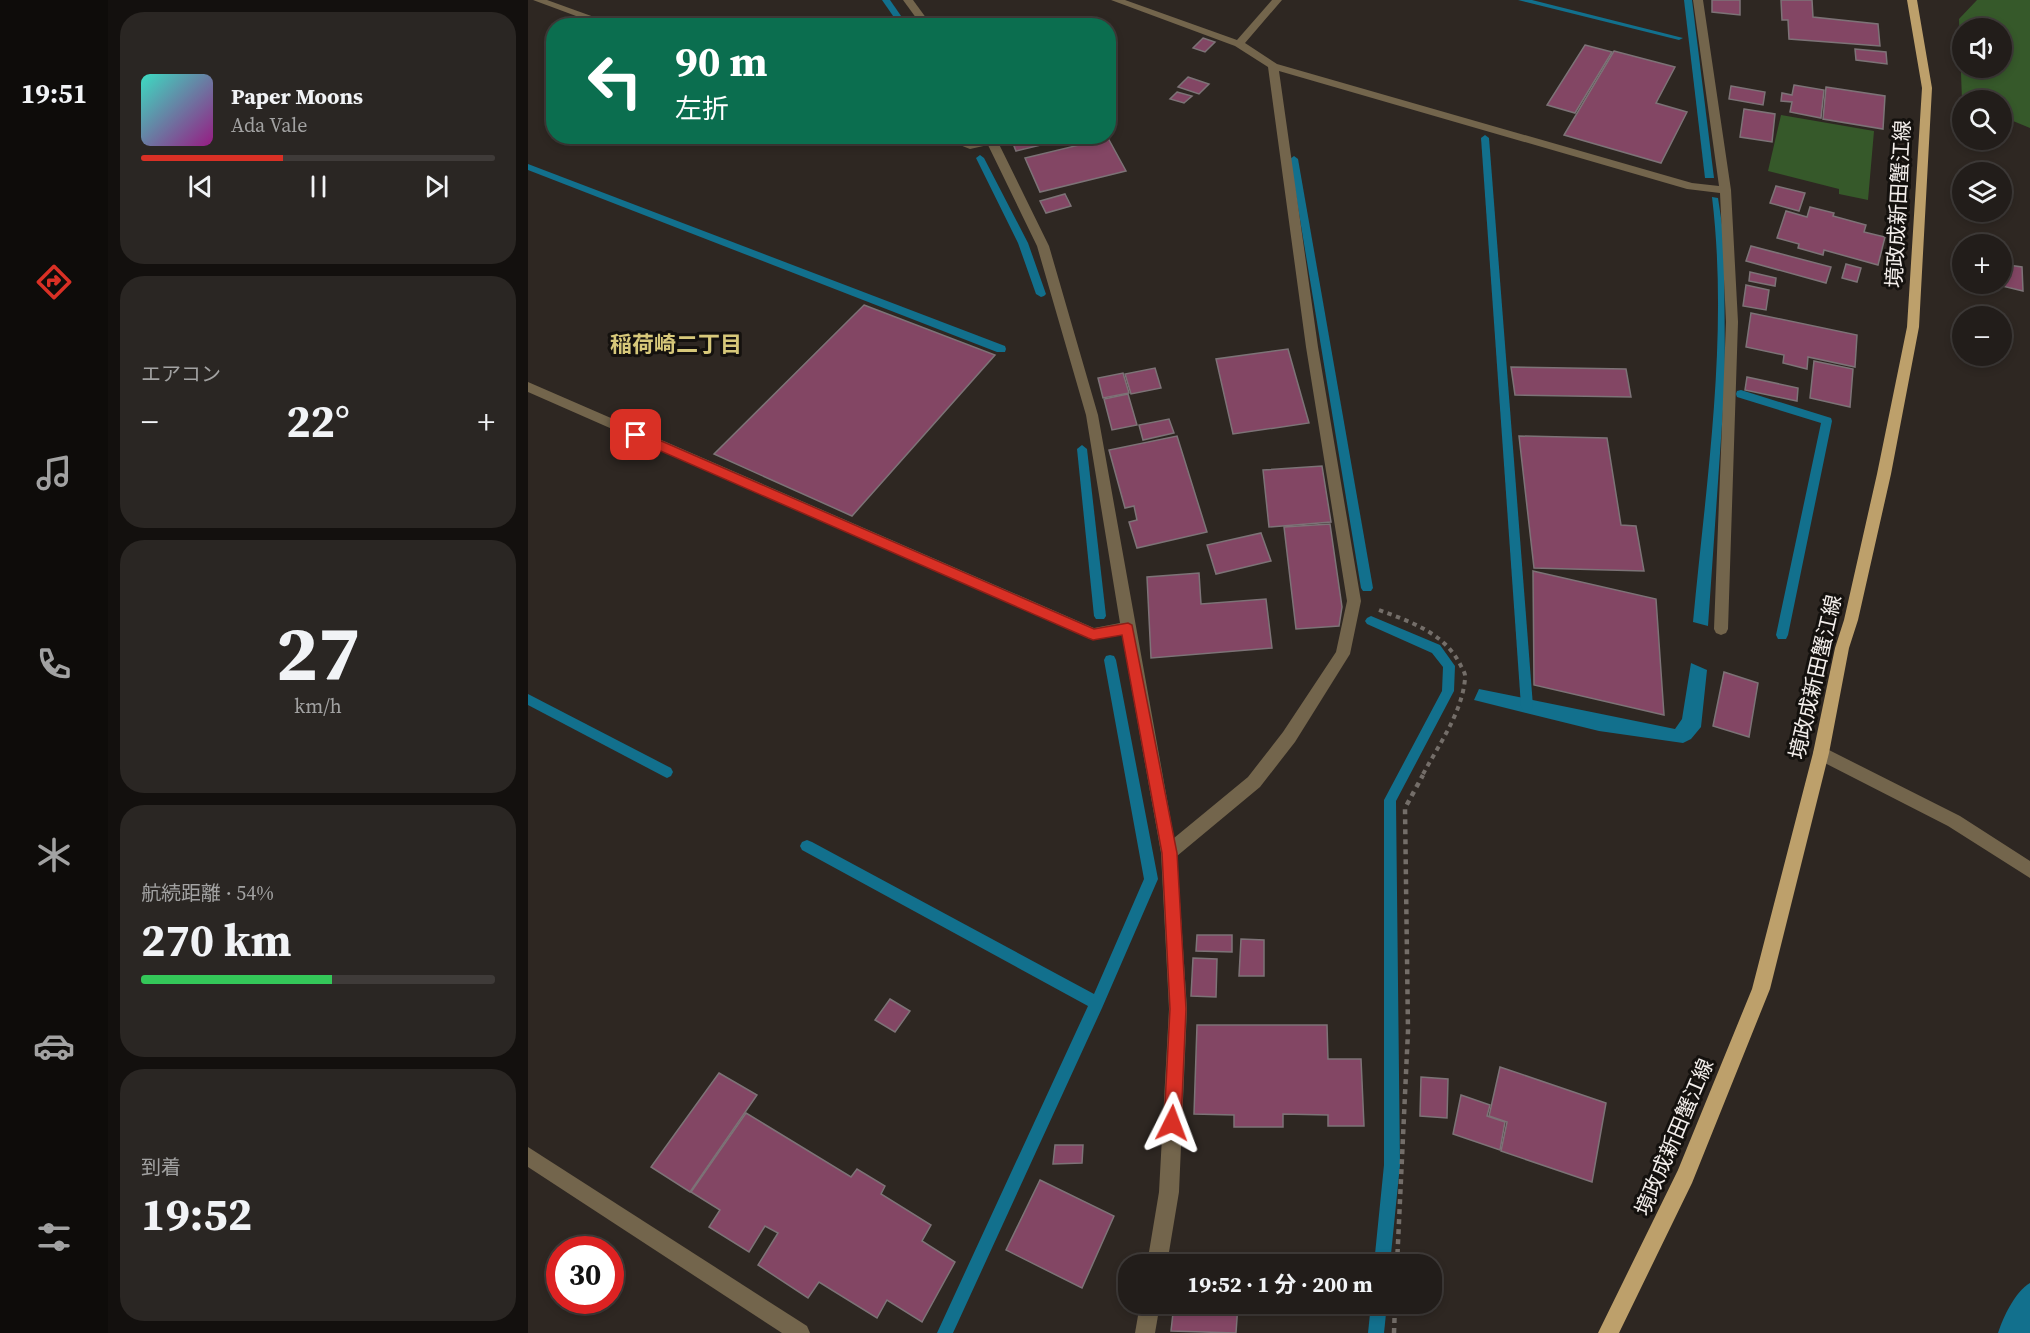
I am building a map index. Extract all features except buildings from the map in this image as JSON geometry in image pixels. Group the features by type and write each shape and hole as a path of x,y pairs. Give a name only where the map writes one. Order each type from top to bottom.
{"main road":[{"name":"境政成新田蟹江線","path":"1608,1333 1685,1176 1761,989 1821,753 1842,648 1851,620 1884,474 1913,327 1927,87 1912,0"}],"street":[{"path":"538,0 591,18"},
{"path":"908,0 921,18"},
{"path":"1116,0 1239,44 1273,66 1691,186 1725,190"},
{"path":"1239,44 1277,0"},
{"path":"1698,0 1725,190 1732,322 1721,629"},
{"path":"1169,853 1254,782 1288,737 1343,654 1354,601 1312,347 1273,66"},
{"path":"992,144 1043,246 1092,415 1169,853 1178,1009 1169,1192 1158,1254"},
{"path":"528,387 1093,634 1128,628"},
{"path":"1821,753 1954,821 2030,870"},
{"path":"528,1156 800,1333"},
{"path":"1145,1333 1148,1314"}],"path":[{"path":"1354,601 1417,624 1437,636 1456,656 1466,676 1459,707 1405,808 1408,1031 1397,1254"},
{"path":"1394,1333 1395,1314"}],"green space":[{"path":"1977,0 2030,0 2030,128 2012,121 2012,90 1962,90 1961,78 2012,78 2012,18 1960,18"},
{"path":"1781,115 1874,131 1868,200 1839,194 1839,189 1768,171"}],"water":[{"path":"1684,0 1692,0 1714,178 1705,178"},
{"path":"1712,197 1718,198 1724,238 1725,381 1708,626 1693,622 1717,357 1717,250"},
{"path":"1691,663 1707,670 1701,727 1691,739 1683,743 1599,731 1474,700 1479,689 1675,729 1682,719"},
{"path":"2030,1283 2030,1333 1998,1333 2006,1313"}],"waterway":[{"path":"886,0 898,18"},
{"path":"1522,0 1679,38"},
{"path":"1485,138 1527,706"},
{"path":"980,158 1023,243 1041,294"},
{"path":"1294,159 1367,588"},
{"path":"528,167 1001,349"},
{"path":"1741,394 1827,421 1782,635"},
{"path":"1082,449 1100,616"},
{"path":"1371,621 1436,649 1449,666 1448,691 1390,800 1392,1165 1383,1254"},
{"path":"1097,1003 1151,879 1110,660"},
{"path":"528,699 667,772"},
{"path":"807,846 1097,1003"},
{"path":"945,1333 1097,1003"},
{"path":"1376,1333 1378,1314"}],"district":[{"name":"稲荷崎二丁目","path":"676,344"}],"route":[{"path":"636,435 1093,634 1128,628 1169,853 1178,1009 1172,1123"}]}
